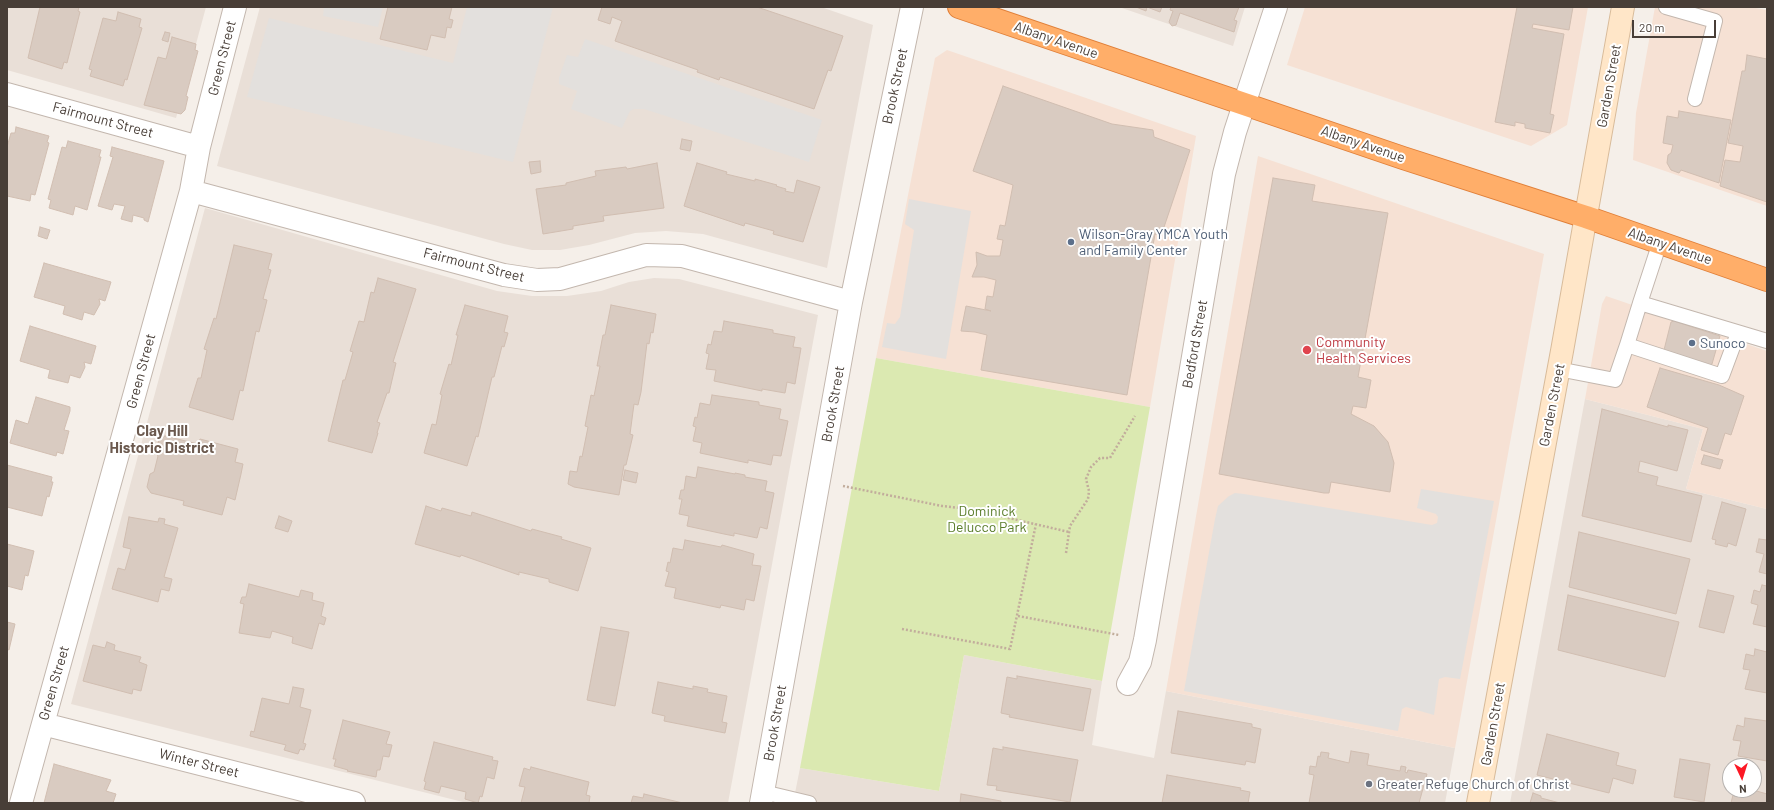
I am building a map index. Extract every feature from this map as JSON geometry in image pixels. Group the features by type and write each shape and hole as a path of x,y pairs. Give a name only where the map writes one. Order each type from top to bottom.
{"highway":[{"name":"Albany Avenue","path":"959,7 1244,105 1660,242 1767,280"}],"street":[{"name":"Green Street","path":"21,803 191,191 199,147 235,7"},
{"name":"Brook Street","path":"762,797 851,302 912,7"},
{"name":"Bedford Street","path":"1128,684 1140,662 1145,640 1221,190 1228,159 1244,105 1276,7"},
{"name":"Garden Street","path":"1478,803 1586,217 1623,7"},
{"name":"Fairmount Street","path":"7,94 199,147"},
{"name":"Fairmount Street","path":"191,191 504,275 537,280 560,278 646,255 682,256 851,302"},
{"name":"Winter Street","path":"43,724 354,803"}],"lane":[{"path":"1666,7 1715,21 1695,99"},
{"path":"1558,369 1614,380 1627,345 1660,242"},
{"path":"1640,303 1767,341"},
{"path":"1627,345 1722,376 1738,333"},
{"path":"762,797 809,803"}],"path":[{"path":"1066,553 1070,526 1088,499 1086,479 1091,467 1100,458 1110,458 1135,416"},
{"path":"819,481 942,506 970,509 1069,532"},
{"path":"902,629 1010,649 1036,524"},
{"path":"1018,616 1145,640"}],"shaded area":[{"path":"7,7 206,7 176,118 7,70"},
{"path":"260,7 821,7 873,25 827,268 703,234 666,231 635,233 589,245 560,250 532,250 504,244 217,166"},
{"path":"324,7 383,7 378,27 323,16"},
{"path":"467,7 553,7 513,162 247,97 269,18 453,63"},
{"path":"1119,7 1245,7 1233,46"},
{"path":"1305,7 1588,7 1567,125 1531,146 1287,65"},
{"path":"1655,7 1750,7 1767,10 1767,206 1633,160 1636,113"},
{"path":"585,39 822,120 809,162 644,109 634,109 630,111 622,128 571,109 577,91 559,84 559,78 567,55 578,57"},
{"path":"947,50 1196,136 1150,407 876,358 935,58"},
{"path":"1258,156 1544,254 1455,748 1166,691"},
{"path":"909,199 971,211 946,359 882,347 887,323 895,324 900,317 914,230 905,224"},
{"path":"205,208 497,291 532,296 567,296 601,291 629,282 654,278 679,279 818,315 728,803 467,803 71,704"},
{"path":"1606,296 1767,351 1767,509 1686,489 1703,429 1585,399 1602,304"},
{"path":"1585,399 1703,429 1686,489 1767,509 1767,803 1510,803"},
{"path":"1421,489 1494,501 1460,679 1445,677 1439,679 1434,715 1406,707 1402,709 1398,731 1184,691 1218,506 1229,496 1235,493 1244,494 1432,525 1437,523 1438,517 1436,514 1417,508"},
{"path":"964,655 1102,681 1092,745 1154,758 1166,691 1455,748 1445,803 793,803 800,768 939,791"}],"green space":[{"name":"Dominick Delucco Park","path":"876,358 1150,407 1102,681 964,655 939,791 800,768"}],"building":[{"path":"40,7 79,7 78,11 80,12 67,63 64,62 62,69 28,58"},
{"path":"388,7 452,7 449,19 453,20 451,28 447,27 445,38 431,35 427,50 380,39"},
{"path":"602,7 757,7 843,36 831,71 828,70 814,109 720,77 719,80 697,72 698,70 615,41 622,21 612,17 610,24 598,20"},
{"path":"1136,7 1147,7 1146,11"},
{"path":"1147,7 1162,7 1160,12"},
{"path":"1171,7 1239,7 1234,20 1237,21 1234,32 1180,13 1176,25 1172,26 1169,22 1173,11 1170,10"},
{"path":"1517,7 1573,7 1569,30 1533,24 1532,28 1564,34 1550,114 1554,115 1550,133 1525,128 1525,124 1515,122 1515,126 1495,122"},
{"path":"118,12 141,19 139,27 142,28 127,80 125,79 123,86 90,76 92,70 89,69 103,18 116,21"},
{"path":"165,32 170,33 168,42 162,40"},
{"path":"172,37 196,44 195,50 198,51 186,96 188,97 185,110 181,114 144,105 158,57 166,59"},
{"path":"1747,55 1767,59 1767,202 1720,186 1725,160 1740,162 1743,146 1728,143 1742,71 1745,71"},
{"path":"1003,86 1112,124 1153,130 1154,137 1190,150 1161,236 1155,234 1127,395 981,370 987,335 961,331 966,306 991,311 985,309 987,296 993,297 996,280 984,277 972,277 977,265 976,252 987,256 1000,256 1003,240 997,239 1000,225 1005,226 1013,185 973,171"},
{"path":"1679,111 1731,120 1719,183 1681,170 1679,173 1671,170 1667,163 1668,155 1671,153 1673,145 1663,143 1667,116 1678,118"},
{"path":"16,127 49,136 47,142 49,143 35,195 31,194 30,201 7,196 7,147 11,133 15,133"},
{"path":"682,139 692,141 690,151 680,149"},
{"path":"68,141 101,150 99,157 101,157 87,210 75,206 73,215 49,208 51,200 48,199 62,147 66,148"},
{"path":"112,147 164,161 148,222 144,220 144,218 133,215 132,222 121,219 125,206 114,204 112,210 98,206 113,157 110,156"},
{"path":"540,161 541,172 531,174 529,162"},
{"path":"657,163 664,208 603,216 604,221 573,226 573,229 543,234 536,189 566,185 566,183 596,176 595,171 626,167 627,169"},
{"path":"697,163 727,172 726,174 755,181 755,179 777,185 776,186 786,189 785,191 794,193 797,180 820,187 803,242 773,234 774,231 745,223 744,226 684,206"},
{"path":"1273,178 1315,185 1312,201 1388,213 1358,377 1371,380 1366,408 1353,406 1351,414 1374,426 1388,442 1394,463 1390,492 1331,482 1329,493 1324,493 1219,474"},
{"path":"40,227 50,230 47,239 38,236"},
{"path":"234,245 272,254 268,269 271,270 263,299 267,300 259,332 256,331 243,391 240,390 233,420 189,407 198,378 201,378 207,350 204,349 214,318 216,319"},
{"path":"44,263 111,282 105,301 99,299 100,304 94,315 84,312 82,320 63,314 65,306 34,297"},
{"path":"378,278 416,289 393,362 396,363 389,393 387,393 377,422 380,423 372,453 328,441 343,380 345,380 353,352 350,351 359,321 364,322 371,292 374,293"},
{"path":"465,305 508,316 504,332 508,333 504,347 502,346 494,377 492,377 478,437 476,436 467,466 424,453 432,424 436,425 442,395 440,394 449,364 451,365 458,335 456,335"},
{"path":"611,305 656,314 653,333 651,332 649,344 647,343 638,405 634,404 630,434 633,435 626,465 624,465 619,495 574,487 568,484 570,471 577,472 580,456 582,457 588,427 585,426 591,395 594,396 600,366 597,366"},
{"path":"724,321 773,330 773,333 795,337 793,347 801,348 795,384 787,382 785,393 762,389 762,391 714,381 716,370 706,369 709,354 706,353 708,344 711,345 714,331 722,332"},
{"name":"Sunoco","path":"1674,321 1720,336 1712,364 1709,365 1664,350 1671,322"},
{"path":"30,326 96,346 91,364 84,362 85,367 80,378 70,375 68,383 48,378 50,370 20,361"},
{"path":"1660,368 1719,385 1744,396 1731,435 1725,433 1718,455 1701,450 1708,428 1647,407"},
{"path":"712,395 759,402 759,405 781,409 779,419 788,421 781,456 773,455 771,465 748,460 748,463 700,453 702,443 693,441 696,427 693,426 695,417 697,418 700,403 710,405"},
{"path":"36,397 70,407 64,430 69,431 63,454 57,452 56,456 10,443 16,420 28,424"},
{"path":"1602,409 1668,427 1668,425 1688,430 1677,471 1640,461 1638,472 1658,477 1656,485 1702,496 1691,542 1582,516"},
{"path":"165,436 198,444 200,439 238,449 235,462 243,464 235,500 227,497 222,515 183,505 184,501 151,493 147,487 150,474 154,472 158,456 155,452 159,440"},
{"path":"1704,455 1723,460 1720,469 1701,464"},
{"path":"7,465 52,477 51,482 53,482 49,497 47,496 42,516 7,507"},
{"path":"698,467 745,475 745,477 767,481 765,491 774,493 767,529 760,527 757,538 734,533 734,536 687,526 689,516 679,514 682,499 679,499 681,490 684,490 686,476 696,478"},
{"path":"625,470 638,473 636,483 623,480"},
{"path":"1722,502 1746,509 1736,546 1728,543 1727,547 1715,544 1716,540 1712,539"},
{"path":"426,506 441,511 442,508 471,516 472,512 531,531 532,529 562,537 561,539 591,548 578,591 549,582 549,579 519,572 519,575 461,555 460,557 415,544"},
{"path":"279,516 292,521 288,532 275,528"},
{"path":"129,517 158,522 159,518 165,519 164,524 178,528 164,577 172,579 169,591 161,589 158,602 112,589 118,568 125,570 131,549 123,547"},
{"path":"1579,532 1690,559 1676,614 1569,587"},
{"path":"1759,539 1767,540 1767,574 1759,572 1764,554 1756,552"},
{"path":"685,540 721,547 722,545 754,554 752,565 761,566 754,601 746,599 744,610 721,605 720,608 674,598 676,588 665,586 669,572 666,571 668,562 670,563 673,548 683,550"},
{"path":"7,544 34,551 28,576 25,575 22,590 7,586"},
{"path":"249,584 299,597 301,590 313,593 312,600 324,603 321,616 326,618 324,625 319,623 312,649 292,643 293,637 272,631 270,638 239,633 244,604 240,603 242,597 246,597"},
{"path":"1762,585 1767,586 1767,627 1753,624 1758,605 1751,603 1754,590 1760,592"},
{"path":"1708,590 1734,596 1724,633 1699,627"},
{"path":"1568,595 1679,622 1665,677 1558,650"},
{"path":"7,622 15,624 9,650 7,649"},
{"path":"601,627 629,632 615,706 587,700"},
{"path":"107,642 115,645 114,650 141,657 139,662 147,665 141,691 133,689 132,694 83,681 93,645 105,648"},
{"path":"1755,649 1767,652 1767,693 1745,689 1750,670 1743,669 1746,654 1754,656"},
{"path":"1017,676 1091,689 1083,731 1009,717 1010,715 1001,713 1007,677 1017,679"},
{"path":"658,682 693,689 693,686 708,689 707,692 727,696 722,722 727,723 725,733 664,721 665,716 652,713"},
{"path":"293,687 304,689 300,707 311,710 303,743 306,744 304,750 300,749 298,754 284,750 286,745 250,736 251,731 254,732 262,698 289,704"},
{"path":"1178,711 1252,724 1252,727 1261,729 1255,763 1246,761 1245,765 1171,753"},
{"path":"1745,718 1767,721 1767,761 1762,760 1762,758 1738,756 1741,741 1733,740 1737,725 1744,727"},
{"path":"343,720 390,732 386,744 392,745 389,757 383,756 380,770 377,770 376,777 347,771 348,770 334,766 336,759 333,759"},
{"path":"1547,734 1619,753 1616,765 1636,770 1633,784 1613,778 1609,793 1537,775"},
{"path":"434,742 493,757 492,760 498,761 494,779 487,777 482,797 480,796 478,803 465,799 466,792 441,786 439,793 424,789 426,782 424,781"},
{"path":"1003,747 1078,760 1070,802 996,790 997,786 987,785 993,748 1003,750"},
{"name":"Greater Refuge Church of Christ","path":"1351,751 1369,754 1367,765 1400,771 1401,766 1406,767 1405,772 1407,773 1408,770 1427,774 1419,803 1309,803 1314,775 1309,774 1310,766 1316,767 1318,756 1320,757 1321,752 1329,753 1328,758 1349,763"},
{"path":"1680,759 1710,764 1704,802 1674,797"},
{"path":"54,764 111,780 106,791 116,794 113,803 44,803"},
{"path":"531,767 589,782 586,795 590,796 589,803 521,803 525,787 519,786 524,768 530,770"},
{"path":"1167,775 1241,788 1240,790 1250,792 1248,803 1162,803"},
{"path":"1533,793 1541,796 1541,798 1560,803 1530,803"},
{"path":"1762,793 1767,794 1767,803 1731,803 1732,798 1762,798"},
{"path":"644,794 683,803 631,803 633,796 643,798"},
{"path":"961,794 1001,801 1001,803 960,803"}],"place":[{"name":"Wilson-Gray YMCA Youth and Family Center","path":"1071,242"},
{"name":"Sunoco","path":"1692,343"},
{"name":"Community Health Services","path":"1307,350"},
{"name":"Greater Refuge Church of Christ","path":"1369,784"}],"district":[{"name":"Clay Hill Historic District","path":"162,440"}]}
